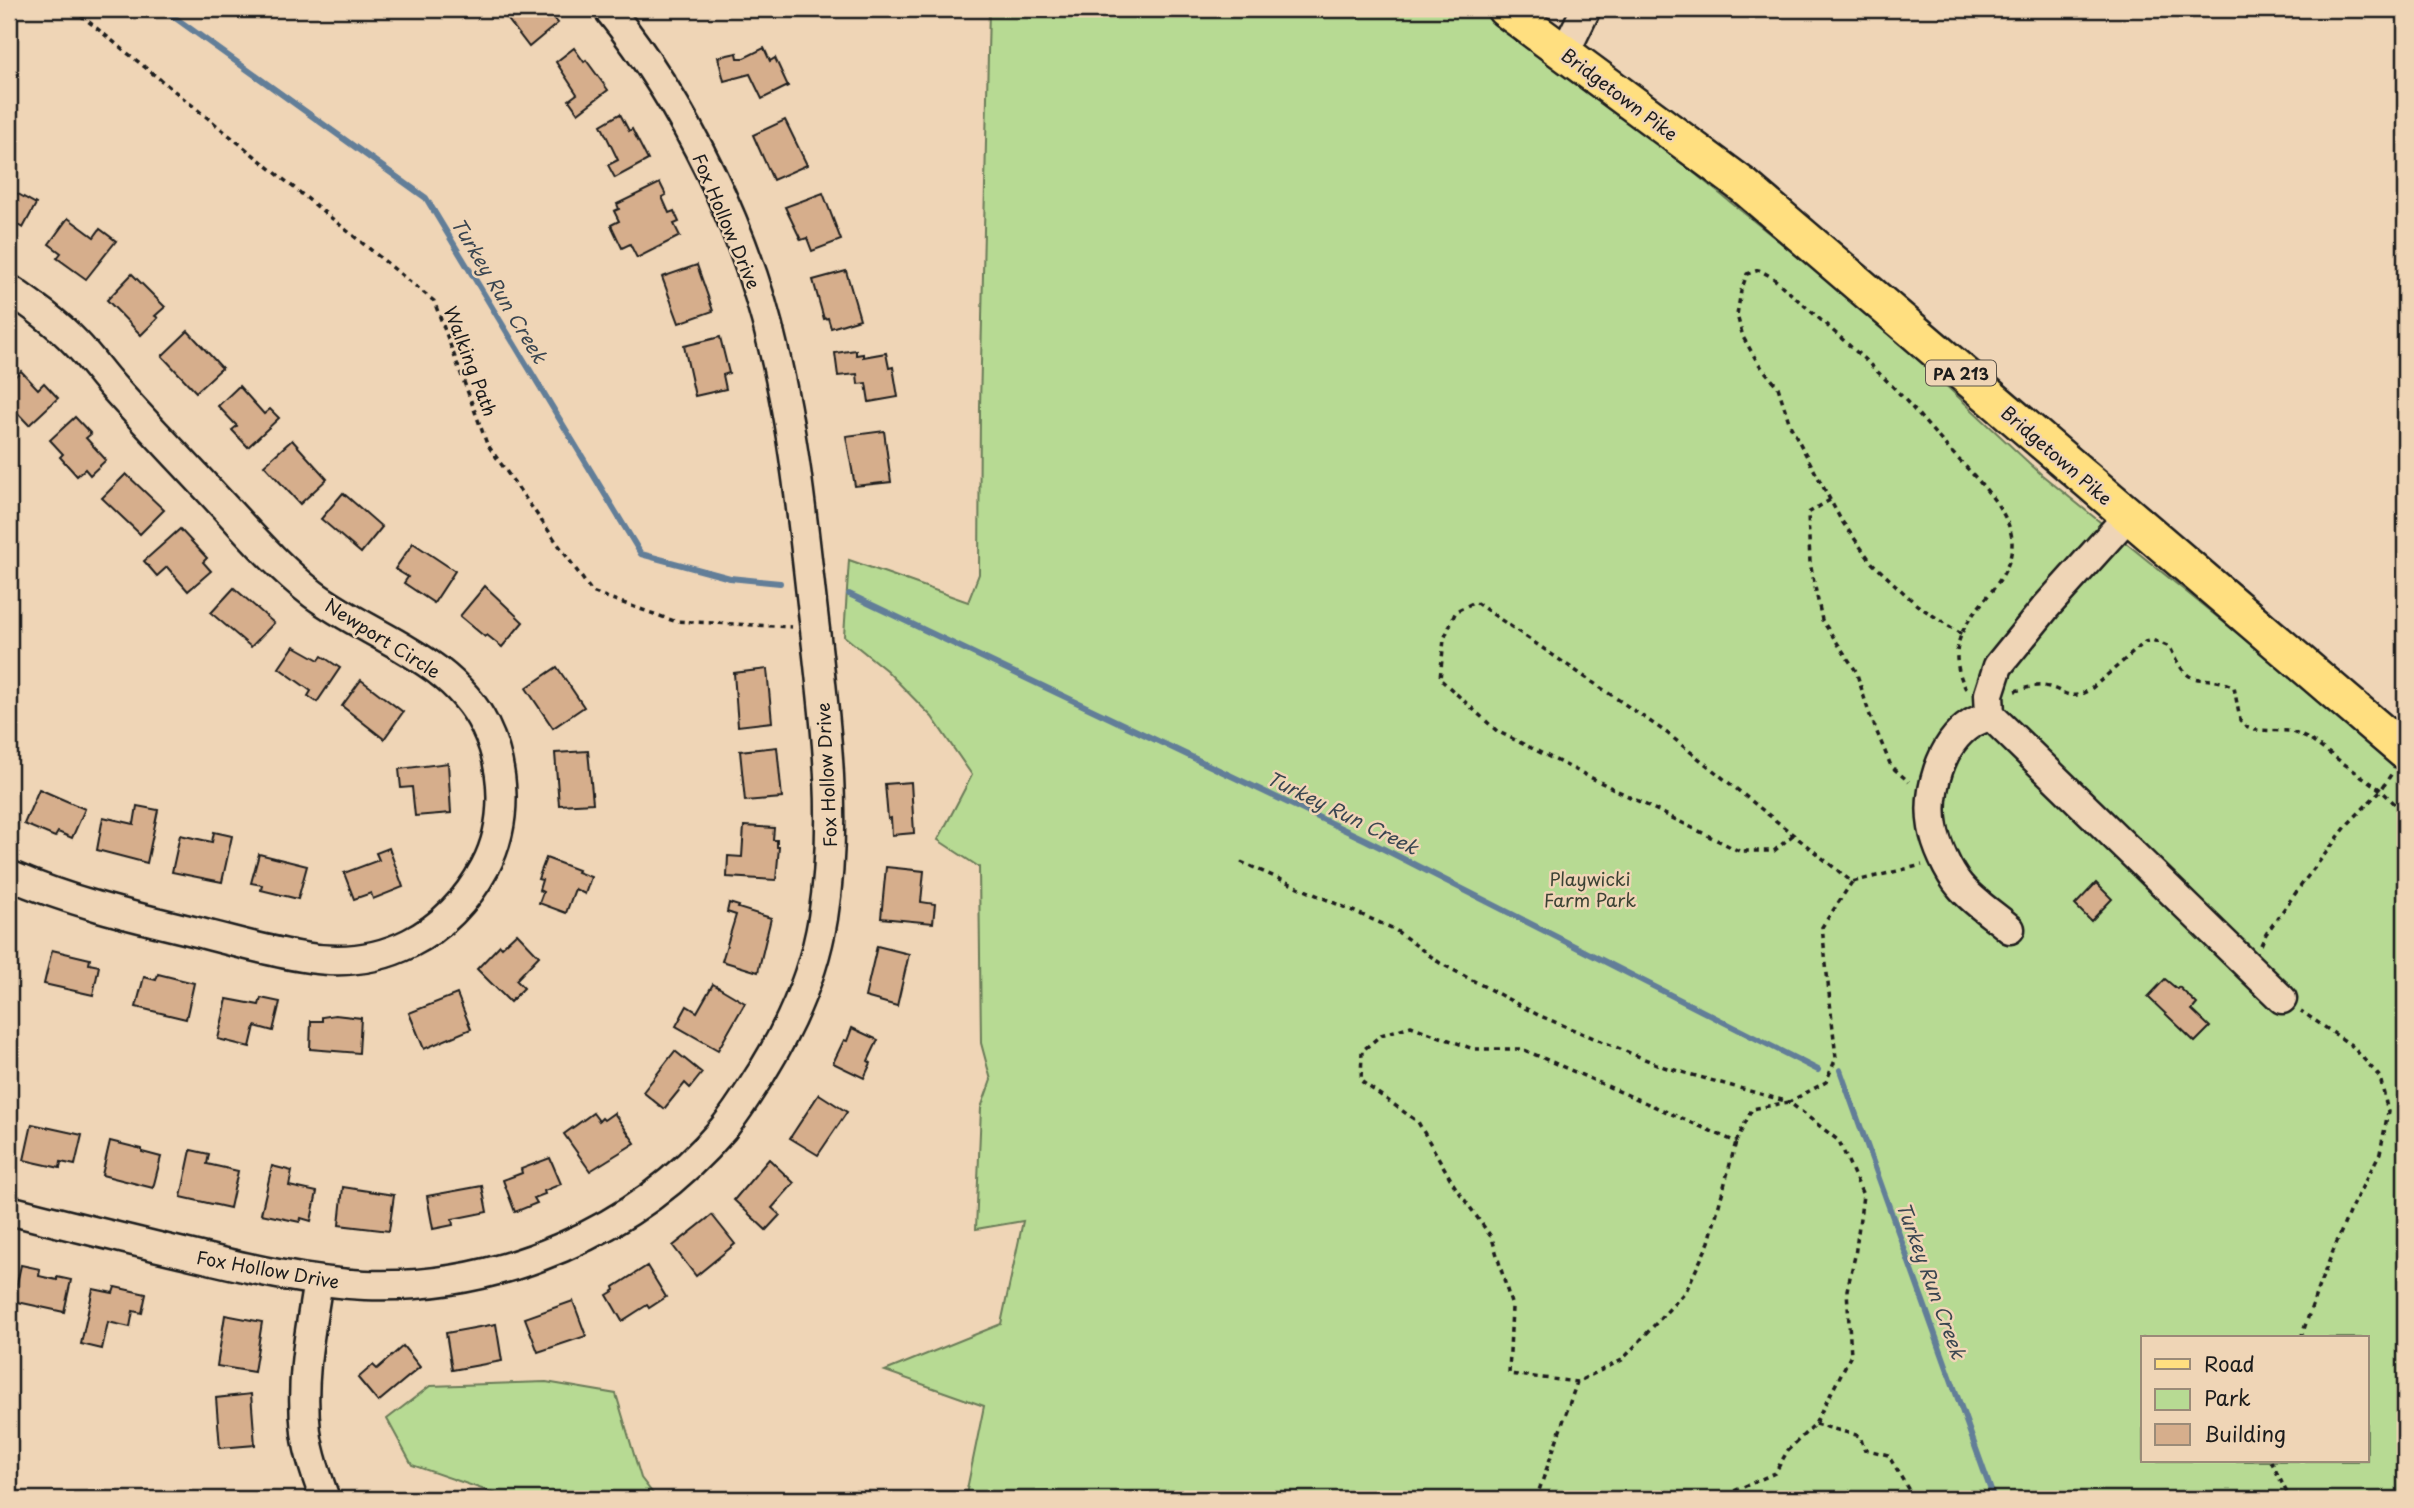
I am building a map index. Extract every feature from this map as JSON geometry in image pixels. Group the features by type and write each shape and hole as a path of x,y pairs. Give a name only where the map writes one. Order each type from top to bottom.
{"main road":[{"name":"Bridgetown Pike","path":"1505,9 1744,186 2128,516 2399,762"}],"street":[{"name":"Fox Hollow Drive","path":"9,1210 234,1265 318,1281 368,1285 423,1283 497,1271 545,1255 604,1227 648,1198 686,1167 720,1133 738,1110 784,1036 807,982 817,947 831,854 832,819 815,628 790,429 775,352 750,270 719,194 684,123 654,74 608,9"},
{"path":"1565,52 1586,9"},
{"name":"Newport Circle","path":"9,289 30,303 76,343 272,558 333,608 404,648 449,679 484,724 498,760 501,807 489,859 461,904 421,938 397,949 356,959 303,957 94,907 47,892 9,875"},
{"path":"2010,929 1960,886 1945,860 1933,828 1932,802 1939,769 1947,750 1989,705 1998,666 2046,607 2128,516"},
{"path":"1989,705 2282,999"},
{"path":"318,1281 305,1362 304,1391 308,1443 325,1499"}],"path":[{"name":"Walking Path","path":"74,9 434,301 487,444 593,592 674,621 815,628"},
{"path":"1961,634 1917,605 1872,563 1841,520 1790,425 1778,387 1758,363 1743,337 1737,315 1747,274 1759,270 1772,277 1884,378 1993,497 2012,540 2011,556 2004,571 1961,634 1955,656 1962,681 1970,696 1989,705 2043,686 2069,696 2081,695 2145,642 2152,640 2170,647 2186,676 2199,681 2221,681 2234,687 2240,720 2246,727 2254,730 2290,730 2309,739 2381,790 2405,814"},
{"path":"1831,500 1808,513 1810,563 1822,620 1856,671 1869,713 1891,766 1932,802"},
{"path":"1793,835 1774,851 1739,851 1497,731 1440,679 1444,639 1456,611 1475,602 1667,733 1852,882"},
{"path":"2251,969 2266,933 2350,823 2381,790 2399,762"},
{"path":"1736,1142 1522,1049 1473,1049 1411,1026 1381,1035 1362,1051 1361,1081 1418,1122 1454,1185 1492,1238 1511,1307 1509,1374 1577,1382 1622,1360 1686,1291 1709,1242 1736,1142 1752,1109 1789,1102 1826,1082 1836,1058 1822,927 1852,882 1945,860"},
{"path":"1241,862 1394,929 1440,963 1538,1015 1664,1067 1789,1102 1839,1141 1863,1195 1847,1290 1851,1355 1815,1424 1788,1450 1775,1473 1716,1499"},
{"path":"2282,999 2351,1045 2380,1077 2388,1112 2380,1153 2350,1210 2302,1336"},
{"path":"1536,1499 1577,1382"},
{"path":"1815,1424 1860,1436 1864,1449 1888,1455 1913,1499"},
{"path":"2272,1462 2290,1499"}],"green space":[{"name":"Playwicki Farm Park","path":"989,9 1480,9 1576,78 1867,312 2042,475 2405,769 2405,1499 965,1499 984,1406 885,1371 1001,1324 1023,1221 976,1229 981,1108 991,1080 981,1043 979,867 938,840 972,775 932,717 886,670 844,636 849,560 968,602 979,574"},
{"path":"546,1382 616,1394 641,1478 657,1499 511,1499 412,1465 387,1419 430,1386"}],"building":[{"path":"500,9 546,9 558,23 529,47"},
{"path":"574,48 608,90 578,113 569,100 577,94 556,62"},
{"path":"764,48 770,61 775,58 788,86 762,99 750,74 724,81 718,57 737,53 738,58 744,58"},
{"path":"620,114 629,131 632,129 648,160 615,178 608,165 618,160 601,125"},
{"path":"785,120 807,165 773,180 753,135"},
{"path":"660,183 666,195 662,197 669,213 674,211 679,222 674,224 680,236 637,258 630,244 622,248 611,225 619,221 614,211 619,209 617,204"},
{"path":"9,189 36,204 23,228 9,220"},
{"path":"823,193 841,240 812,251 807,238 801,240 785,207"},
{"path":"68,218 94,237 100,229 116,241 86,279 57,258 61,253 49,244"},
{"path":"697,265 713,311 679,323 662,277"},
{"path":"846,271 860,319 831,328 828,318 824,319 813,280"},
{"path":"132,274 165,307 141,335 107,300"},
{"path":"188,331 222,368 196,392 162,356"},
{"path":"720,337 729,373 723,375 726,389 695,396 684,346"},
{"path":"856,350 856,355 863,354 863,357 886,353 889,368 893,367 898,397 869,402 866,383 858,384 857,374 838,376 835,353"},
{"path":"21,371 38,389 44,383 58,398 29,425 9,404 9,382"},
{"path":"239,386 264,414 270,409 279,418 248,447 232,430 237,426 218,406"},
{"path":"75,417 91,434 86,438 106,460 90,475 85,469 77,476 60,457 63,454 50,440"},
{"path":"884,431 891,482 855,486 846,436"},
{"path":"292,440 327,479 300,504 264,465"},
{"path":"126,474 164,510 140,534 102,498"},
{"path":"343,493 382,527 361,553 321,519"},
{"path":"180,529 207,558 203,562 211,571 188,591 167,567 157,576 144,561"},
{"path":"413,543 455,571 434,603 404,583 408,577 395,569"},
{"path":"485,586 523,622 502,647 460,616"},
{"path":"234,588 274,623 251,647 211,613"},
{"path":"294,646 319,660 322,656 340,668 317,702 308,696 311,691 279,668"},
{"path":"557,667 584,707 553,728 526,688"},
{"path":"767,669 772,722 738,726 734,673"},
{"path":"361,680 403,712 384,739 342,706"},
{"path":"777,747 782,798 745,801 740,751"},
{"path":"588,751 593,803 559,805 555,753"},
{"path":"448,763 451,813 415,816 412,787 401,788 399,769"},
{"path":"911,782 914,833 892,835 885,784"},
{"path":"39,789 85,809 72,838 58,832 55,837 24,824"},
{"path":"137,806 158,810 147,863 97,850 103,817 134,824"},
{"path":"744,826 774,828 773,840 777,840 779,847 776,880 727,877 728,856 742,857"},
{"path":"214,832 232,836 222,882 172,872 180,835 212,842"},
{"path":"389,848 403,887 373,899 371,893 354,899 344,873 379,860 376,853"},
{"path":"259,854 307,866 298,899 261,890 262,885 251,883"},
{"path":"546,858 591,877 585,894 575,889 566,913 539,903 543,892 539,890 542,880 538,879"},
{"path":"886,867 924,871 921,902 935,904 933,923 881,918"},
{"path":"2096,883 2112,899 2091,921 2075,905"},
{"path":"729,903 771,918 758,972 722,961 736,915 727,912"},
{"path":"517,933 539,956 516,980 524,988 510,1002 477,969 500,945 502,947"},
{"path":"877,946 909,954 897,1006 865,997"},
{"path":"52,950 90,959 89,964 99,966 93,995 44,984"},
{"path":"158,974 194,983 186,1019 136,1007 144,977 156,980"},
{"path":"2165,979 2177,989 2179,987 2197,1004 2192,1010 2210,1027 2195,1042 2148,997"},
{"path":"713,984 745,1003 718,1050 676,1026 687,1006 697,1012"},
{"path":"457,994 471,1029 424,1049 409,1013"},
{"path":"261,998 280,1002 273,1031 255,1026 250,1047 218,1039 227,999 259,1005"},
{"path":"335,1015 361,1018 359,1053 310,1049 311,1021 322,1021 322,1017"},
{"path":"852,1028 878,1040 868,1061 871,1063 864,1078 833,1063"},
{"path":"675,1051 702,1073 690,1088 685,1083 664,1109 643,1092"},
{"path":"819,1094 847,1112 818,1155 790,1138"},
{"path":"593,1113 599,1121 614,1113 635,1143 590,1171 564,1134"},
{"path":"32,1124 82,1135 75,1165 61,1162 60,1168 24,1160"},
{"path":"110,1141 161,1157 153,1188 102,1175"},
{"path":"191,1150 209,1154 207,1164 238,1171 230,1208 181,1197"},
{"path":"550,1158 561,1184 534,1198 537,1203 515,1212 503,1180 522,1173 521,1169"},
{"path":"769,1159 794,1183 772,1208 780,1215 766,1230 734,1200"},
{"path":"272,1166 292,1171 289,1186 317,1192 311,1221 301,1218 300,1222 261,1214"},
{"path":"482,1186 487,1212 452,1219 453,1225 433,1229 427,1196"},
{"path":"343,1187 394,1195 389,1231 339,1225"},
{"path":"712,1215 735,1244 696,1276 673,1246"},
{"path":"21,1265 40,1269 39,1276 71,1280 64,1312 13,1301"},
{"path":"647,1266 666,1297 622,1321 607,1295 615,1290 614,1287"},
{"path":"115,1287 146,1294 142,1313 133,1311 130,1327 108,1322 102,1349 81,1344 93,1289 113,1293"},
{"path":"573,1301 586,1336 538,1352 525,1318"},
{"path":"225,1315 262,1322 254,1372 217,1366"},
{"path":"496,1324 502,1361 452,1370 446,1333"},
{"path":"403,1346 420,1367 378,1402 358,1378 373,1365 377,1369"},
{"path":"251,1394 255,1445 220,1448 216,1398"}],"waterway":[{"name":"Turkey Run Creek","path":"163,9 426,198 641,554 730,578 780,583"},
{"name":"Turkey Run Creek","path":"849,594 1366,840 1818,1070"},
{"name":"Turkey Run Creek","path":"1840,1070 1994,1499"}]}
